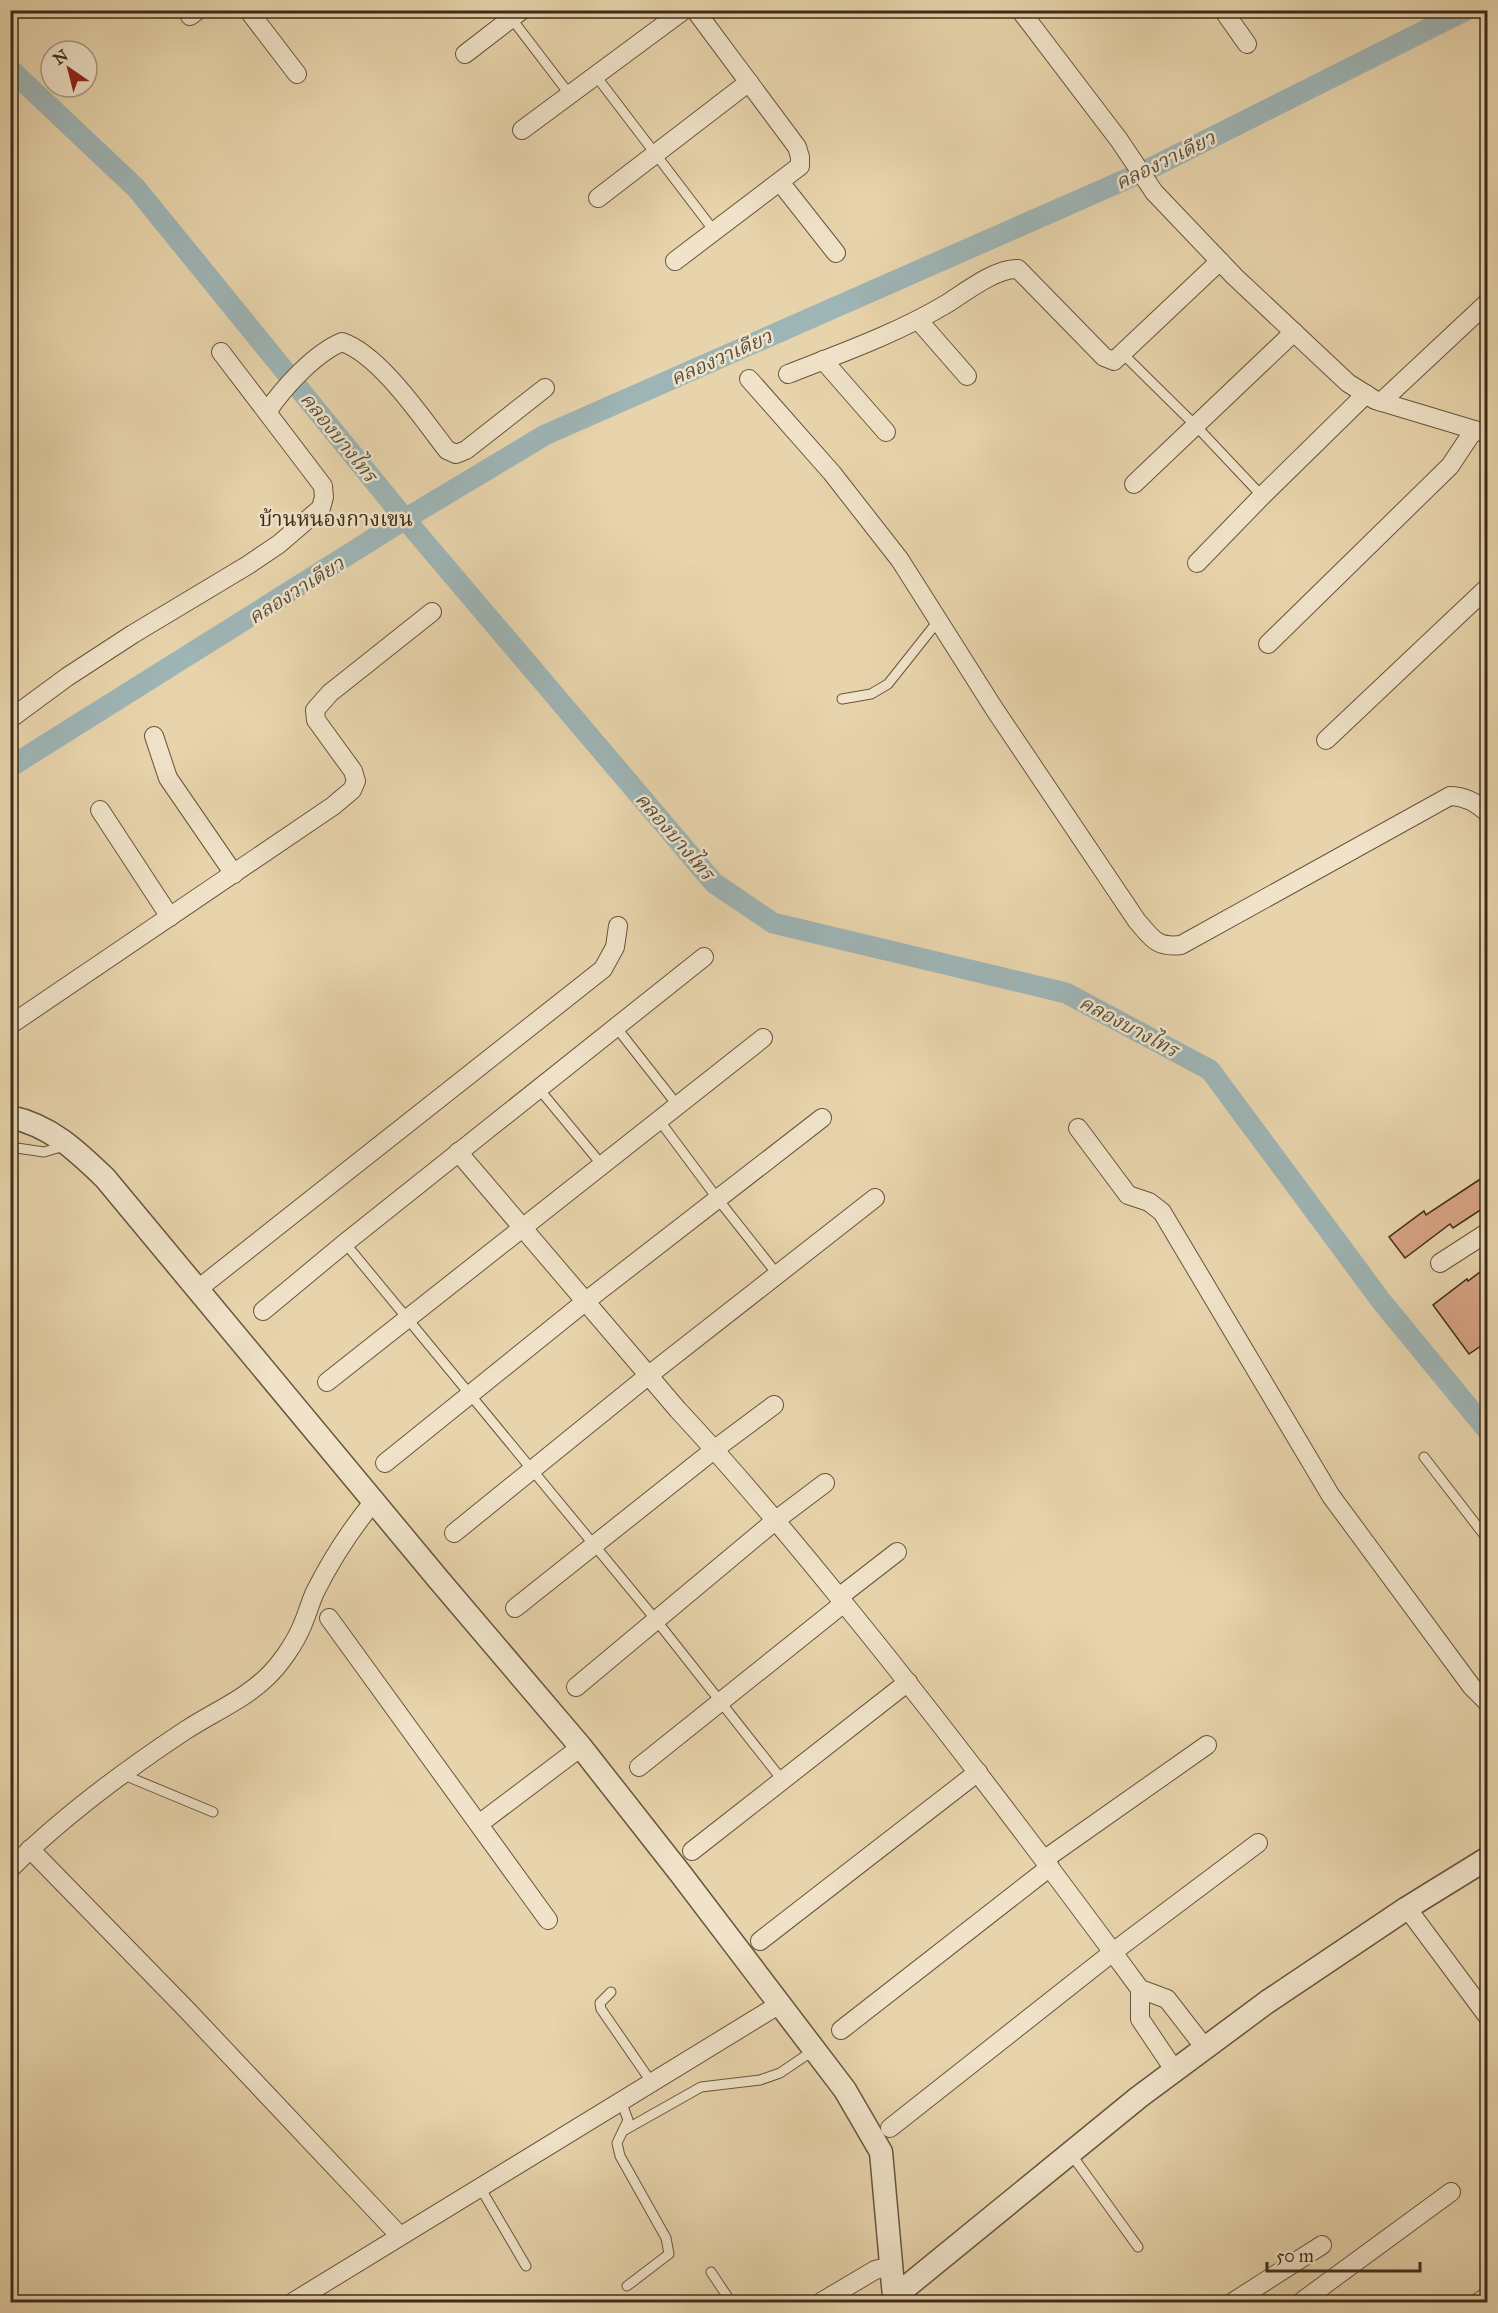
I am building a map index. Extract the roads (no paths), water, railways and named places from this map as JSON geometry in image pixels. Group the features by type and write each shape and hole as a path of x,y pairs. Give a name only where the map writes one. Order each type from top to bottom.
{"street":[{"path":"248,10 297,74"},
{"path":"1020,10 1119,140 1154,192 1220,261 1348,383 1374,398 1481,432 1450,466 1268,644"},
{"path":"1223,10 1247,44"},
{"path":"522,130 682,12 749,82 797,147 800,166 675,261"},
{"path":"465,54 513,13"},
{"path":"597,198 749,82"},
{"path":"780,182 836,253"},
{"path":"788,374 919,321 983,281 1010,269 1018,269 1104,357 1113,361 1220,261"},
{"path":"1197,563 1262,496 1488,302"},
{"path":"919,321 968,376"},
{"path":"1134,484 1294,332"},
{"path":"267,412 278,395 311,364 333,346 342,342 351,345 385,373 447,450 456,454 466,450 545,388"},
{"path":"10,719 67,677 133,634 248,565 298,529 321,508 324,497 323,486 220,352"},
{"path":"823,360 886,432"},
{"path":"749,380 832,473 893,551 994,710 1137,921 1155,942 1167,947 1180,945 1450,796 1468,799 1488,813"},
{"path":"1326,740 1488,587"},
{"path":"10,1026 333,806 352,790 356,781 353,771 316,720 315,710 330,693 432,612"},
{"path":"154,736 168,778 234,874"},
{"path":"100,810 170,917"},
{"path":"198,1289 603,969 615,947 618,926"},
{"path":"263,1311 458,1152 704,957"},
{"path":"327,1382 763,1038"},
{"path":"10,1117 25,1120 70,1144 105,1178 581,1747 845,2090 881,2152 895,2300"},
{"path":"385,1463 586,1301 822,1118"},
{"path":"1078,1128 1128,1195 1149,1202 1162,1212 1331,1496 1472,1687 1488,1703"},
{"path":"458,1152 678,1410 776,1520 842,1600 978,1772 1140,1989 1167,1999 1205,2048"},
{"path":"454,1533 649,1375 875,1198"},
{"path":"1440,1263 1488,1232"},
{"path":"515,1608 774,1405"},
{"path":"576,1687 776,1520 825,1483"},
{"path":"10,1869 63,1820 124,1774 187,1730 255,1688 268,1676 301,1628 314,1594 335,1552 375,1500"},
{"path":"639,1767 721,1702 897,1552"},
{"path":"329,1618 548,1920"},
{"path":"692,1851 908,1682"},
{"path":"841,2030 1047,1863 1207,1744"},
{"path":"479,1824 581,1747"},
{"path":"760,1941 978,1772"},
{"path":"890,2128 1113,1952 1257,1843"},
{"path":"30,1850 186,2009 400,2236"},
{"path":"895,2300 1139,2097 1267,2002 1407,1908 1488,1858"},
{"path":"1407,1908 1488,2017"},
{"path":"1140,1989 1140,2019 1175,2071"},
{"path":"293,2302 780,2004"},
{"path":"1301,2302 1451,2192"},
{"path":"1233,2302 1322,2245"},
{"path":"821,2302 874,2270 891,2266"},
{"path":"1479,2302 1488,2296"}],"lane":[{"path":"513,13 570,95"},
{"path":"596,76 714,232"},
{"path":"1123,354 1196,426 1262,496"},
{"path":"842,699 872,694 888,684 938,621"},
{"path":"616,1027 678,1106"},
{"path":"539,1089 602,1165"},
{"path":"659,1120 777,1274"},
{"path":"10,1147 44,1152 70,1144"},
{"path":"345,1243 656,1620 783,1781"},
{"path":"1424,1457 1488,1540"},
{"path":"124,1774 213,1812"},
{"path":"612,1992 600,2003 601,2009 652,2083"},
{"path":"623,2131 701,2087 759,2080 780,2073 815,2050"},
{"path":"621,2101 628,2120 617,2143 620,2157 666,2238 669,2254 627,2286"},
{"path":"1071,2154 1138,2247"},
{"path":"481,2189 526,2266"},
{"path":"711,2272 730,2302"}],"waterway":[{"name":"คลองวาเดียว","path":"10,767 405,519 545,435 1145,171 1466,10"},
{"name":"คลองบางไทร","path":"10,69 136,188 405,519 714,883 773,923 1066,993 1210,1070 1382,1302 1488,1431"}],"district":[{"name":"บ้านหนองกางเขน","path":"336,519"}]}
